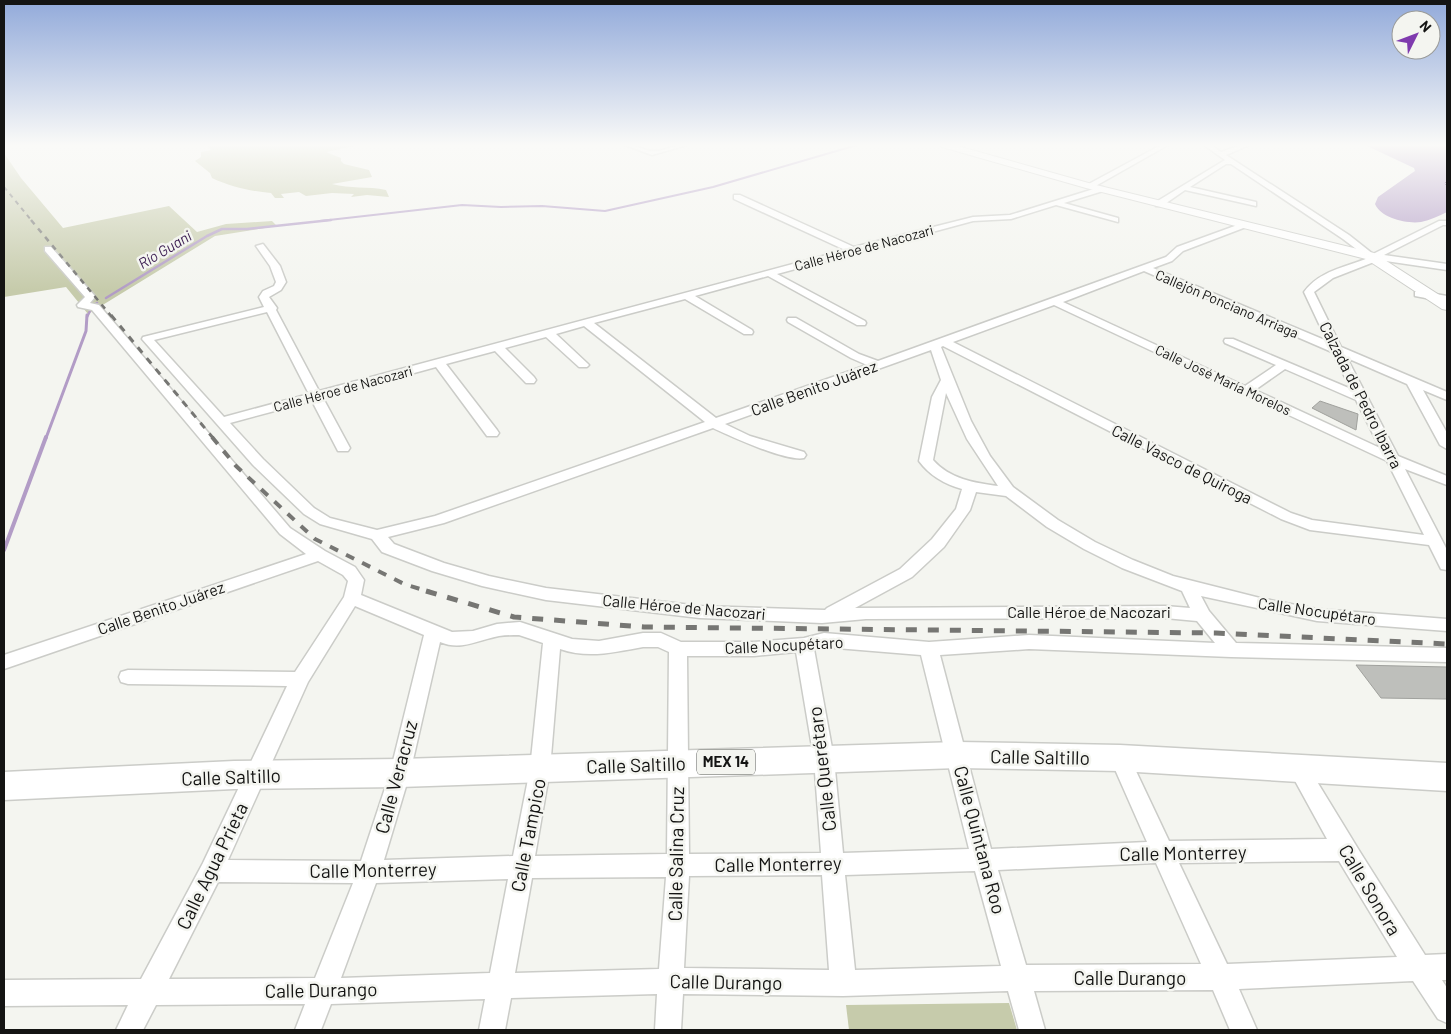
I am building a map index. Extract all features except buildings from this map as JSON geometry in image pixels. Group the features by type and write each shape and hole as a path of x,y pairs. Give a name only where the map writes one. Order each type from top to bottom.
{"main road":[{"path":"1117,193 1373,257 1447,306"},
{"path":"1373,257 1418,294 1447,314"},
{"name":"Calle Saltillo","path":"4,786 256,775 400,773 958,755 1120,758 1447,778"}],"street":[{"name":"Calle Héroe de Nacozari","path":"223,421 854,250 973,219 1010,218 1087,193"},
{"path":"1159,204 1176,193"},
{"path":"1207,193 1253,204"},
{"path":"1278,193 1346,237 1373,257 1447,266"},
{"path":"737,197 854,250"},
{"path":"1056,203 1115,220"},
{"path":"1412,241 1442,223 1447,223"},
{"name":"Calle Benito Juárez","path":"377,535 439,520 877,366 1169,259 1180,249 1243,225"},
{"path":"1373,257 1447,228"},
{"path":"260,246 275,266 281,282 278,288 266,293 264,297 272,308 343,448"},
{"path":"48,249 90,297 83,303 90,306 285,531 319,555 349,571 356,580 352,598"},
{"name":"Calzada de Pedro Ibarra","path":"1373,257 1311,287 1309,292 1360,397 1394,459 1447,566"},
{"name":"Callejón Ponciano Arriaga","path":"1144,268 1447,396"},
{"path":"769,273 861,323"},
{"path":"1418,294 1447,299"},
{"path":"686,296 748,332"},
{"name":"Calle José María Morelos","path":"1053,301 1394,459 1447,481"},
{"name":"Calle Héroe de Nacozari","path":"272,308 147,339 258,462 309,511 325,521 377,535 388,548 438,567 488,582 546,594 700,612 822,617 866,613 973,612 1165,612 1202,615"},
{"path":"792,320 855,356 877,366"},
{"path":"587,323 714,424 746,439 799,455"},
{"path":"548,333 583,365"},
{"path":"1229,341 1360,397"},
{"name":"Calle Nocupétaro","path":"940,343 947,380 976,447 1009,492 1050,522 1111,558 1147,574 1188,587 1260,604 1317,615 1447,625"},
{"name":"Calle Vasco de Quiroga","path":"940,343 1286,516 1310,525 1435,541"},
{"path":"498,347 530,380"},
{"path":"439,363 492,433"},
{"path":"1246,391 1284,365"},
{"path":"947,380 938,397 926,461 931,469 970,487 1009,492"},
{"path":"1412,382 1447,445"},
{"path":"822,617 906,573 938,543 963,510 970,487"},
{"name":"Calle Benito Juárez","path":"4,662 319,555"},
{"path":"1188,587 1202,615 1231,650"},
{"name":"Calle Nocupétaro","path":"352,598 451,639 473,638 497,630 520,628 571,646 599,648 643,640 661,640 678,648 754,649 804,645 824,640 929,649 1029,642 1231,650 1447,655"},
{"name":"Calle Agua Prieta","path":"128,1030 212,871 300,679 352,598"},
{"name":"Calle Veracruz","path":"308,1030 369,872 400,773 433,632"},
{"name":"Calle Tampico","path":"492,1030 540,769 552,638"},
{"name":"Calle Querétaro","path":"804,645 824,759 843,983"},
{"name":"Calle Salina Cruz","path":"668,1030 678,865 678,648"},
{"name":"Calle Quintana Roo","path":"929,649 958,755 983,860 1032,1030"},
{"path":"128,677 300,679"},
{"path":"1120,758 1244,1030"},
{"name":"Calle Sonora","path":"1298,768 1345,850 1418,968 1447,1010"},
{"name":"Calle Monterrey","path":"212,871 369,872 521,867 832,864 1163,852 1345,850"},
{"name":"Calle Durango","path":"4,993 323,991 672,981 843,983 1017,978 1221,977 1447,967"}],"green space":[{"path":"4,193 34,193 63,228 169,206 197,232 226,224 272,221 277,226 215,236 88,314 66,287 4,297"},
{"path":"271,193 288,193 281,194 284,198 275,198"},
{"path":"301,193 330,193 306,196"},
{"path":"338,193 387,193 389,197 367,195 351,197 354,194"},
{"path":"1009,1003 1017,1030 849,1030 846,1005"}],"shaded area":[{"path":"1383,193 1447,193 1447,212 1421,222 1401,221 1388,216 1378,209 1375,204 1378,197"}],"waterway":[{"name":"Río Guani","path":"320,221 462,205 501,207 542,206 605,211 685,193"},
{"name":"Río Guani","path":"106,298 207,236 222,229 247,229 331,220"},
{"name":"Río Guani","path":"87,317 97,303"},
{"name":"Río Guani","path":"46,438 86,331 87,315"},
{"name":"Río Guani","path":"4,550 46,437"}],"railway":[{"path":"9,193 32,221"},
{"path":"31,220 112,317"},
{"path":"111,315 213,438"},
{"path":"212,437 236,466 315,539 404,584 430,592"},
{"path":"426,591 514,617 644,627 1216,633 1447,644"}]}
